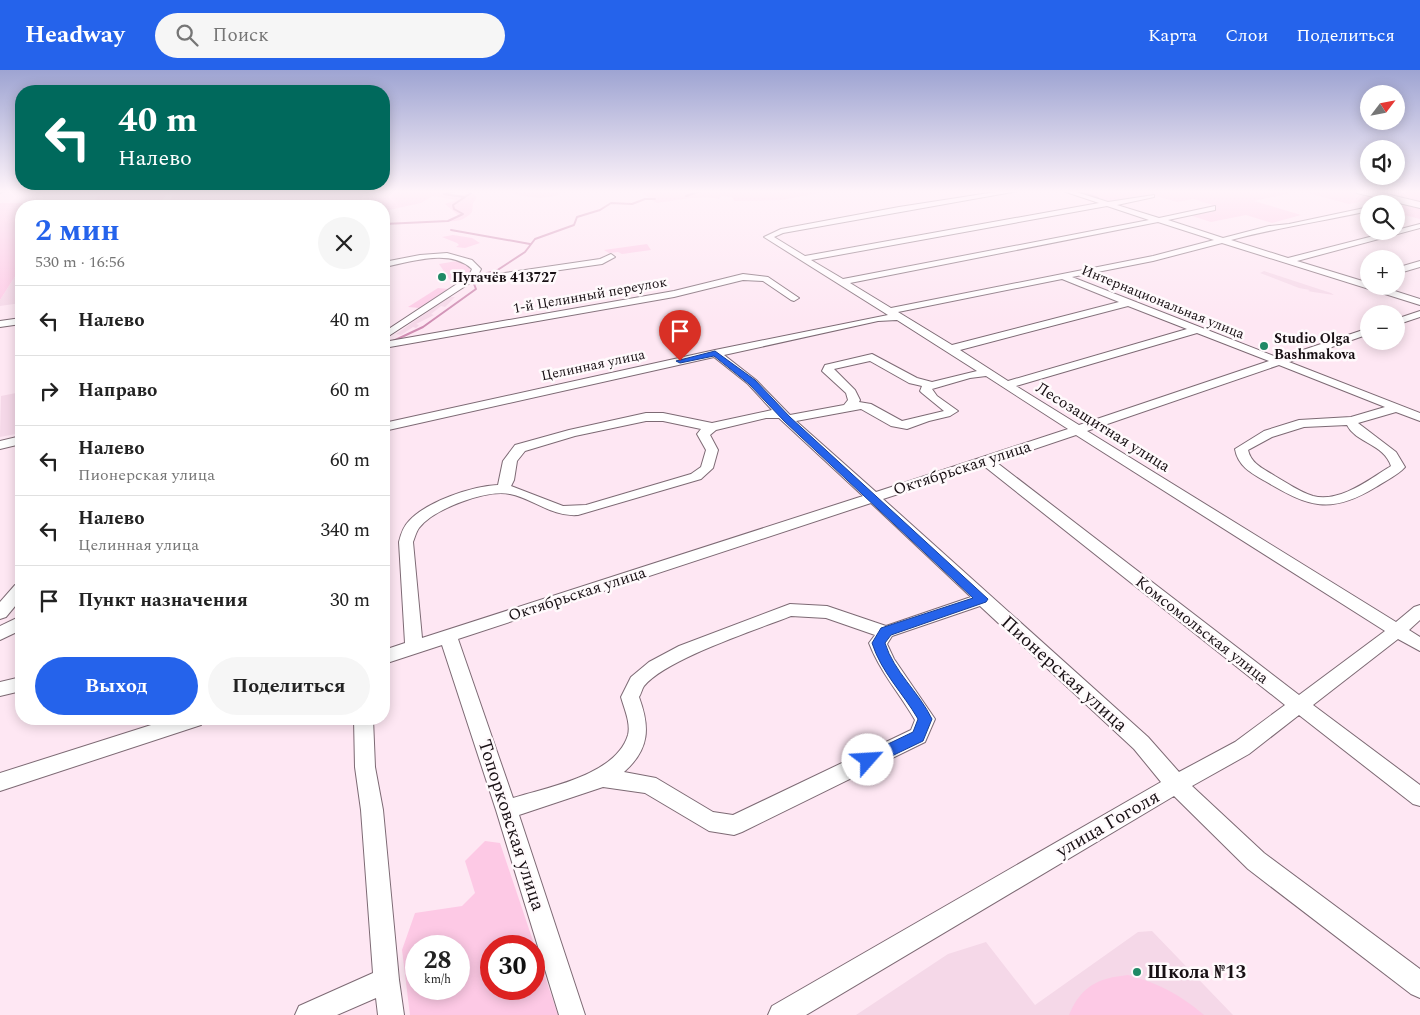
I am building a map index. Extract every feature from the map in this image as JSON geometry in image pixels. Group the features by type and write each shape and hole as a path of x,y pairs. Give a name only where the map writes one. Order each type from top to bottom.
{"street":[{"name":"Лесозащитная улица","path":"772,235 768,237 951,349 1420,645"},
{"path":"803,259 935,235"},
{"path":"842,282 1080,235"},
{"path":"1203,235 1420,302"},
{"name":"Целинная улица","path":"390,423 878,318 1243,235"},
{"path":"1286,261 1385,235"},
{"path":"390,263 438,256 461,257 468,260 477,269 476,274 390,332"},
{"path":"466,281 490,280 611,258"},
{"path":"1405,269 1420,264"},
{"name":"1-й Целинный переулок","path":"390,345 674,294 743,276 765,279 794,298"},
{"name":"Интернациональная улица","path":"1064,277 1420,417"},
{"path":"951,349 1127,303"},
{"path":"1405,319 1420,314"},
{"path":"0,324 15,322"},
{"path":"1006,385 1195,330"},
{"name":"Октябрьская улица","path":"390,655 986,461 1360,334"},
{"name":"Пионерская улица","path":"715,353 752,382 785,417 1141,743 1176,786 1256,861 1420,985"},
{"path":"848,407 854,400 851,392 828,371 832,365 872,357 914,381 931,385"},
{"path":"503,488 507,480 510,461 520,448 572,433 646,417 663,417 712,427 766,414 785,417 848,407 868,406 896,424 904,426 952,411 926,391 931,385 969,375 987,373"},
{"path":"1352,421 1353,426 1361,433 1383,447 1397,459 1398,467 1365,488 1336,499 1312,499 1254,469 1242,458 1241,448 1268,434 1303,423 1352,421 1396,408"},
{"path":"414,647 406,542 412,526 420,518 436,508 471,495 503,488 528,495 556,509 572,511 659,488 701,474 709,467 712,450 703,434 712,427"},
{"path":"0,445 15,441"},
{"name":"Комсомольская улица","path":"986,461 1420,797"},
{"path":"0,613 15,596"},
{"path":"603,778 649,784 709,822 734,825 918,736 925,719 915,701 884,659 878,643 886,632 982,599"},
{"path":"507,810 603,778 626,758 638,734 636,714 630,697 637,682 655,668 685,651 790,610 827,612 886,632"},
{"name":"улица Гоголя","path":"781,1015 1126,812 1242,748 1397,631 1420,611"},
{"path":"0,634 15,625"},
{"name":"Топорковская улица","path":"448,636 507,810 572,1015"},
{"path":"0,689 15,685"},
{"path":"0,782 176,725"},
{"path":"363,725 365,767 372,810 386,980 391,1015"},
{"path":"308,1015 386,980"}],"shaded area":[{"path":"0,235 15,235 15,276 0,300"},
{"path":"454,235 472,238 480,243 465,248 456,247 459,245 457,243 442,237"},
{"path":"647,244 651,250 622,254 618,252 609,253 604,250"},
{"path":"463,260 467,263 471,272 450,280 439,264"},
{"path":"1264,271 1334,295 1299,288 1260,273"},
{"path":"15,276 15,304 0,306 0,300"},
{"path":"438,288 449,289 420,308 408,307"},
{"path":"449,297 455,297 445,307 441,306 431,314 434,315 416,324 419,325 416,328 413,327 401,335 396,334"},
{"path":"15,393 15,434 0,437 1,396"},
{"path":"485,841 500,843 531,935 480,935 480,1000 545,1000 545,976 558,1015 410,1015 408,1000 470,1000 470,935 407,935 415,913 462,906 475,893 465,861"},
{"name":"Школа №13","path":"1152,931 1233,1015 856,1015 948,954 986,942 1035,1005 1138,932"},
{"path":"405,941 405,974 402,950"},
{"path":"1128,975 1169,991 1204,1015 1069,1015 1079,997 1092,985 1108,978"}],"waterway":[{"path":"480,235 530,244"},
{"path":"479,279 487,273 496,271 525,252 535,239 546,235"},
{"path":"391,342 423,327 476,289 474,284 477,282"}],"place":[{"name":"Пугачёв 413727","path":"442,277"},
{"name":"Studio Olga Bashmakova","path":"1264,346"},
{"name":"Школа №13","path":"1137,972"}],"route":[{"path":"680,361 715,353 752,382 787,419 982,599 886,632 878,643 884,659 915,701 925,719 918,736 868,760"}]}
